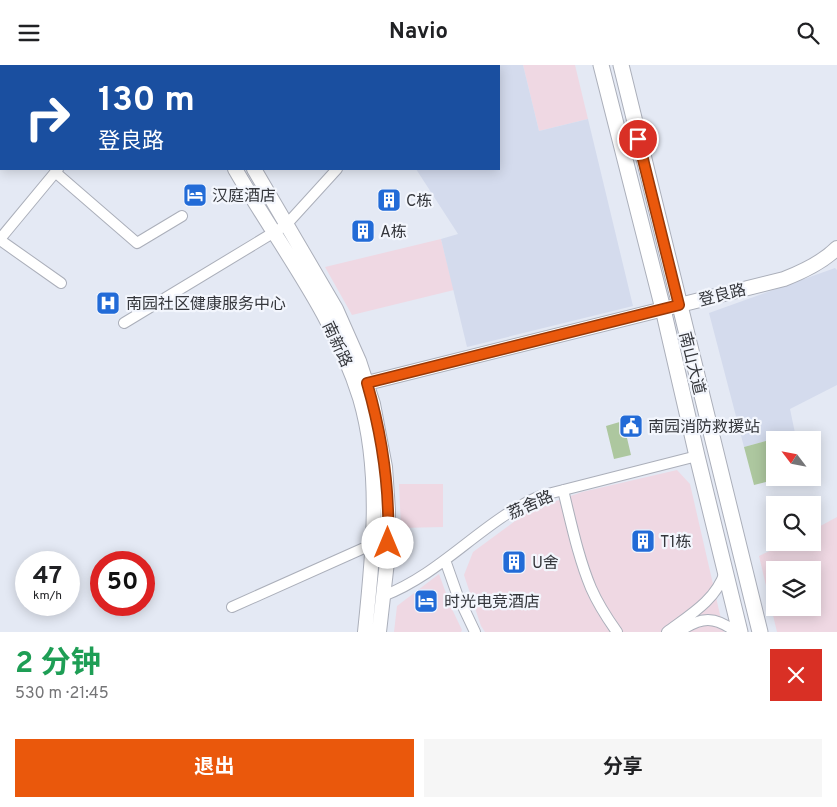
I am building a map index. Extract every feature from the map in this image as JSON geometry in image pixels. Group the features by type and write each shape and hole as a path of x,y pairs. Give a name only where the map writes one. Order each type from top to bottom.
{"main road":[{"name":"南山大道","path":"601,65 663,309 740,632"},
{"name":"南山大道","path":"621,65 760,632"},
{"name":"南新路","path":"236,170 323,313 347,363 360,399 371,453 374,491 373,544 365,632"},
{"name":"南新路","path":"255,170 336,309 367,383 379,432 387,489 388,532 379,632"},
{"name":"登良路","path":"367,383 784,279 799,273 837,248"}],"street":[{"path":"61,283 0,239 56,170 137,243 182,216"},
{"path":"124,323 286,225 336,170"},
{"name":"荔舍路","path":"383,596 411,583 445,560 506,513 540,496 697,456"},
{"path":"563,490 591,587 606,615 618,632"},
{"path":"232,607 373,544"},
{"path":"445,560 457,595 475,632"},
{"path":"667,632 697,610 712,596 725,571"},
{"path":"679,632 689,625 706,620 723,623 736,632"}],"shaded area":[{"path":"500,65 523,65 539,131 588,119 633,306 467,347 441,239 458,234 417,170 500,170"},
{"path":"523,65 575,65 588,119 539,131"},
{"path":"441,239 454,290 352,315 325,267"},
{"path":"835,268 837,270 837,385 790,409 795,431 766,431 766,441 744,447 709,313"},
{"path":"677,470 690,484 724,632 485,632 481,626 464,575 473,552 530,510 582,492"},
{"path":"399,484 443,484 443,527 401,528"},
{"path":"837,517 837,632 777,632 773,616 821,616 821,561 766,561 766,586 759,556 770,551 821,551 821,526"},
{"name":"时光电竞酒店","path":"439,574 462,630 461,632 394,632 397,606"}],"green space":[{"path":"623,421 631,455 614,459 606,426"},
{"path":"766,441 766,482 754,485 744,447"}],"place":[{"name":"汉庭酒店","path":"195,195"},
{"name":"C栋","path":"389,200"},
{"name":"A栋","path":"363,231"},
{"name":"南园社区健康服务中心","path":"108,303"},
{"name":"南园消防救援站","path":"631,426"},
{"name":"T1栋","path":"643,541"},
{"name":"U舍","path":"514,562"},
{"name":"时光电竞酒店","path":"426,601"}],"route":[{"path":"388,543 385,467 378,425 367,383 679,305 638,139"}]}
